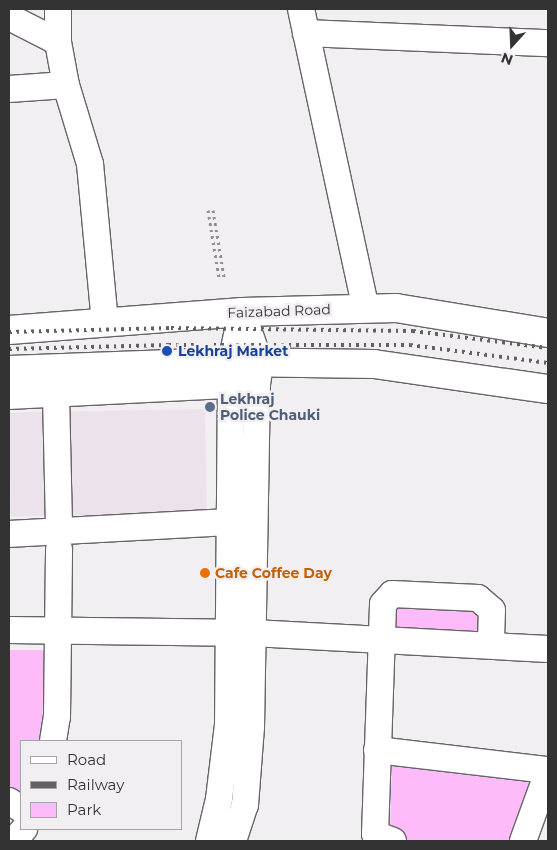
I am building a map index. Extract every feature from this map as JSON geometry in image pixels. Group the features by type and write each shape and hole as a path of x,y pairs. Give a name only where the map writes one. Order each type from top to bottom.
{"main road":[{"name":"Faizabad Road","path":"9,330 242,312 396,308 548,333"},
{"path":"9,370 245,374 374,364 548,389"}],"street":[{"path":"58,9 58,42 66,85 90,164 105,322"},
{"path":"9,17 58,42"},
{"path":"366,309 303,21 548,43"},
{"path":"9,89 66,85"},
{"path":"209,841 219,799 241,633 245,374 242,312"},
{"path":"9,396 56,394 245,374"},
{"path":"233,841 245,805 251,727 230,522 245,374"},
{"path":"54,740 59,540 56,394"},
{"path":"9,534 59,540 230,522"},
{"path":"393,841 375,834 380,639 383,604 392,594 478,598 492,610 491,645"},
{"path":"9,630 241,633 548,649"},
{"path":"377,750 548,771 523,841"},
{"path":"9,801 20,808"},
{"path":"14,841 23,830"}],"path":[{"path":"208,210 219,278"},
{"path":"213,210 224,277"}],"shaded area":[{"path":"205,409 207,513 11,516 9,412"}],"green space":[{"path":"394,604 485,609 483,639 392,634"},
{"path":"9,650 46,650 41,740 20,740 20,794 9,787"},
{"path":"392,758 539,776 516,841 408,841 390,834"}],"railway":[{"path":"9,332 171,328 413,331 548,348"},
{"path":"9,349 169,345 410,345 548,363"}],"place":[{"name":"Lekhraj Market","path":"167,351"},
{"name":"Lekhraj Police Chauki","path":"210,407"},
{"name":"Cafe Coffee Day","path":"205,573"}]}
